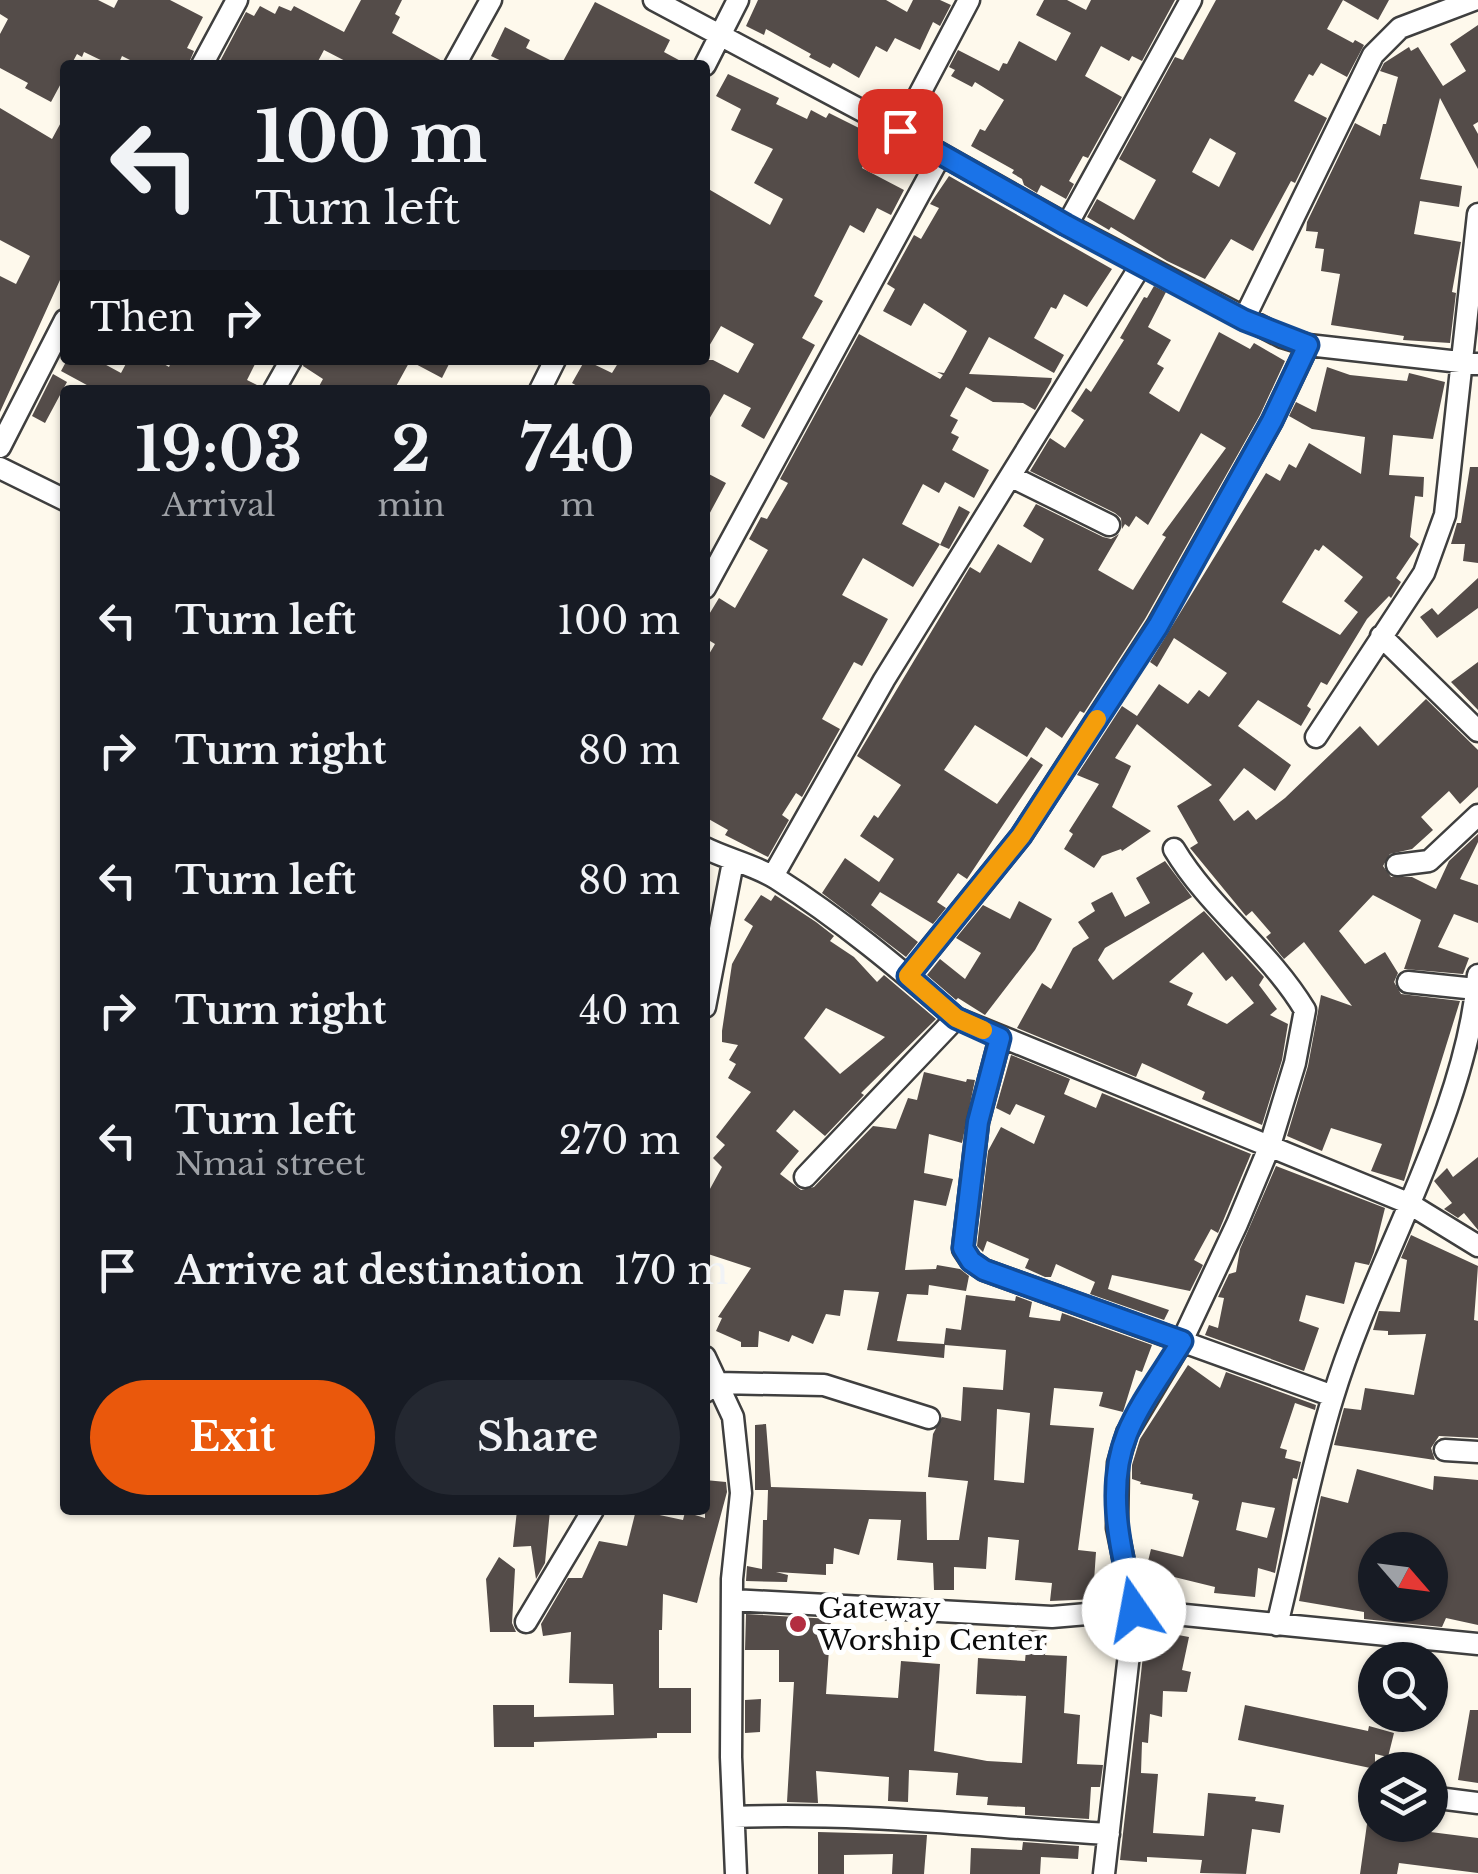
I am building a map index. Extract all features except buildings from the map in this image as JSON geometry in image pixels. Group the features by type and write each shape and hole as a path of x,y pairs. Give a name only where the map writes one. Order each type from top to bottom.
{"street":[{"path":"205,60 238,0"},
{"path":"458,60 491,0"},
{"path":"654,0 1244,320 1308,345 1470,363"},
{"path":"708,60 738,0"},
{"path":"900,131 969,0"},
{"path":"1066,225 1191,0"},
{"path":"1244,320 1373,55 1400,28 1474,0"},
{"path":"710,579 940,156"},
{"path":"1316,737 1424,573 1445,516 1470,363 1478,214"},
{"path":"773,876 884,680 1141,265"},
{"path":"0,447 60,330"},
{"path":"908,976 1021,836 1158,626 1272,421 1308,345"},
{"path":"0,468 60,498"},
{"path":"1012,477 1109,526"},
{"path":"1381,636 1478,731"},
{"path":"1397,865 1429,861 1478,815"},
{"path":"1104,1874 1134,1610 1117,1528 1118,1462 1127,1433 1182,1341 1238,1224 1270,1146 1305,1010 1293,990 1210,900 1174,849"},
{"path":"710,851 773,876 908,976 956,1018 1408,1203 1478,1246"},
{"path":"710,981 732,862"},
{"path":"1277,1625 1333,1396 1442,1120 1459,1069 1477,982 1408,982"},
{"path":"804,1178 956,1018"},
{"path":"1000,1038 978,1122 963,1248 971,1261 984,1270 1333,1396"},
{"path":"711,1387 824,1385 929,1418"},
{"path":"711,1387 732,1417 741,1492 732,1600 736,1874"},
{"path":"1444,1450 1478,1452"},
{"path":"526,1622 590,1515"},
{"path":"732,1600 1052,1617 1134,1610 1478,1644"},
{"path":"1448,1799 1478,1802"},
{"path":"734,1817 823,1815 1108,1834"}],"slow traffic":[{"path":"983,1030 956,1018 908,976 1021,836 1097,719"}],"place":[{"name":"Gateway Worship Center","path":"798,1624"}],"route":[{"path":"900,131 1244,320 1308,345 1272,421 1158,626 1021,836 908,976 956,1018 1000,1038 978,1122 963,1248 971,1261 984,1270 1182,1341 1127,1433 1118,1462 1117,1528 1134,1610"}]}
